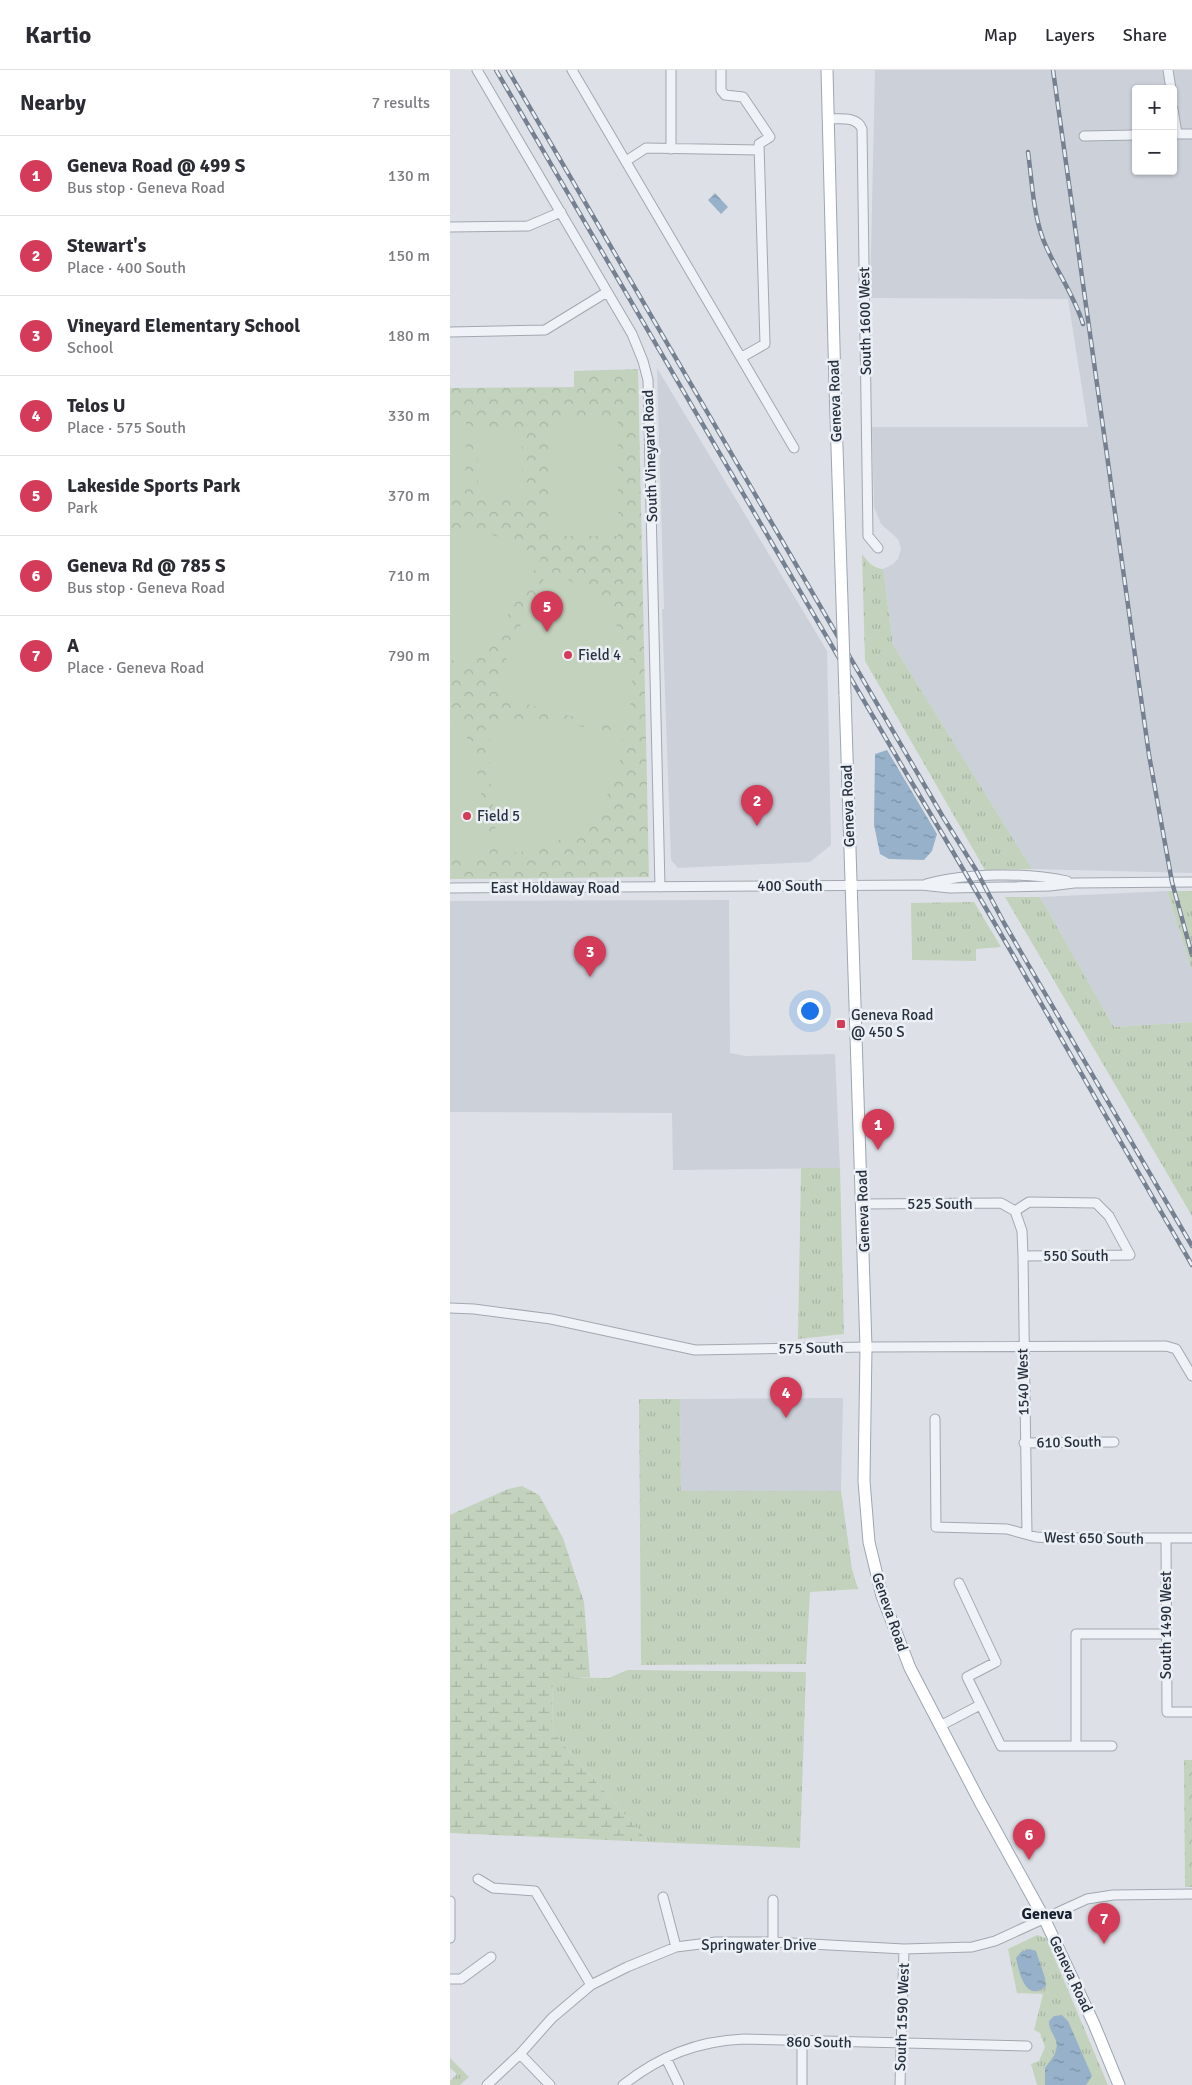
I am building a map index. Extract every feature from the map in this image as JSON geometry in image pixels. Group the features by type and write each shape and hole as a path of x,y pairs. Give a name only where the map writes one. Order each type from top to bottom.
{"main road":[{"name":"Geneva Road","path":"827,70 835,386 866,1347 864,1481 869,1542 882,1596 901,1648 980,1802 1044,1918 1094,2024 1119,2085"}],"street":[{"name":"South Vineyard Road","path":"477,70 632,334 643,361 648,380 660,887"},
{"path":"572,70 794,448"},
{"path":"671,70 671,148"},
{"path":"721,70 721,90 725,95 743,97 770,136 759,144 765,344 742,357"},
{"path":"1168,70 1170,85"},
{"name":"South 1600 West","path":"828,120 857,122 862,129 868,536 878,548"},
{"path":"1084,136 1132,134"},
{"path":"1177,134 1192,134"},
{"path":"626,161 646,148 759,150"},
{"path":"450,227 528,226 561,212"},
{"path":"450,332 545,330 607,292"},
{"name":"400 South","path":"660,887 921,885 950,888 1050,886 1074,883 1192,882"},
{"name":"East Holdaway Road","path":"450,888 660,887"},
{"name":"550 South","path":"1015,1212 1029,1202 1096,1204 1109,1216 1130,1256 1023,1256"},
{"name":"525 South","path":"862,1204 1001,1204 1015,1212"},
{"name":"1540 West","path":"1015,1212 1022,1231 1023,1256 1024,1443 1027,1534"},
{"name":"575 South","path":"450,1308 474,1309 551,1319 695,1350 866,1347 1166,1346 1176,1349 1192,1376"},
{"name":"West 650 South","path":"935,1419 936,1527 949,1529 1007,1529 1050,1538 1192,1538"},
{"name":"610 South","path":"1024,1443 1114,1442"},
{"name":"South 1490 West","path":"1166,1538 1167,1712 1192,1712"},
{"path":"959,1583 996,1662 967,1677 1001,1746 1112,1746"},
{"path":"1076,1746 1076,1634 1166,1634"},
{"path":"940,1726 980,1705"},
{"path":"478,1879 493,1888 535,1891 591,1985"},
{"name":"Springwater Drive","path":"487,2085 520,2054 552,2018 591,1985 627,1967 676,1947 716,1942 773,1942 904,1949 972,1947 995,1941 1076,1904 1100,1897 1113,1895 1192,1894"},
{"path":"663,1897 676,1947"},
{"path":"772,1900 773,1942"},
{"path":"450,1938 451,1902"},
{"name":"South 1590 West","path":"900,2085 904,1949"},
{"path":"450,1979 461,1979 491,1957"},
{"name":"860 South","path":"623,2085 643,2069 666,2058 691,2047 718,2040 744,2039 802,2042 1027,2046"},
{"path":"802,2042 802,2085"},
{"path":"520,2054 550,2085"},
{"path":"666,2058 679,2085"}],"shaded area":[{"path":"875,70 1192,70 1192,873 1032,869 893,645 883,569 898,559 901,549 898,539 881,524 874,507 872,427 1088,427 1068,299 870,298"},
{"path":"657,368 827,651 831,845 810,862 678,868 671,860 662,609 664,609"},
{"path":"1167,891 1192,971 1192,1022 1114,1027 1040,897"},
{"path":"729,900 730,1053 746,1056 835,1054 840,1168 673,1170 672,1113 450,1112 450,901"},
{"path":"843,1398 841,1491 681,1491 680,1399"}],"green space":[{"path":"638,369 649,877 450,879 450,388 574,387 574,371"},
{"path":"550,417 618,417 618,536 550,536"},
{"path":"450,418 466,418 465,498 450,498"},
{"path":"477,430 522,430 523,497 478,497"},
{"path":"466,531 505,539 523,547 541,559 503,623 470,666 462,667 450,658 450,532"},
{"path":"862,554 871,564 883,569 893,645 1032,869 985,870 865,661"},
{"name":"Field 4","path":"548,571 572,582 592,596 608,613 621,632 628,654 632,677 631,702 625,727 551,712 500,695 496,688 514,638"},
{"path":"496,720 549,721 623,734 620,760 613,783 602,804 587,821 569,835 548,845 524,852 498,854 490,779 490,726"},
{"name":"Field 5","path":"456,725 464,728 479,779 490,853 475,858 450,860 450,727"},
{"path":"1167,891 1192,891 1192,971"},
{"path":"1005,897 1040,897 1114,1027 1192,1022 1192,1216"},
{"path":"974,902 1001,947 976,949 976,961 912,960 911,903"},
{"path":"801,1168 840,1168 844,1334 798,1339"},
{"path":"639,1399 680,1399 681,1491 841,1491 852,1569 858,1589 810,1592 806,1664 641,1665"},
{"path":"522,1486 539,1495 563,1538 584,1602 590,1677 553,1678 552,1732 649,1842 450,1833 450,1515 508,1489"},
{"path":"627,1670 806,1672 800,1848 649,1842 552,1732 553,1677 609,1678"},
{"path":"1184,1760 1192,1760 1192,1887 1185,1887"},
{"path":"1037,1935 1046,1938 1108,2085 1037,2085 1031,2064 1039,2061 1045,2047 1040,2033 1034,2030 1043,1994 1017,1993 1008,1949"},
{"path":"450,2058 469,2077 460,2085 450,2085 450,2081 457,2074 450,2068"}],"water":[{"path":"715,193 728,207 721,214 708,200"},
{"path":"887,750 937,834 932,851 924,860 889,859 880,854 874,825 875,754"},
{"path":"1029,1949 1036,1951 1045,1978 1046,1986 1039,1990 1033,1991 1024,1984 1017,1964 1016,1958 1021,1952"},
{"path":"1062,2015 1068,2021 1092,2076 1086,2085 1045,2085 1045,2068 1055,2053 1057,2045 1049,2021 1054,2016"}],"railway":[{"path":"496,70 981,899 1192,1265"},
{"path":"508,70 943,817 976,870 1004,923 1192,1246"},
{"path":"1053,70 1149,755 1172,882 1192,955"},
{"path":"1028,152 1035,207 1043,239 1083,324"}],"place":[{"name":"Lakeside Sports Park","path":"547,632"},
{"name":"Field 4","path":"568,655"},
{"name":"Field 5","path":"467,816"},
{"name":"Stewart's","path":"757,826"},
{"name":"Vineyard Elementary School","path":"590,977"},
{"name":"Geneva Road @ 450 S","path":"841,1024"},
{"name":"Geneva Road @ 499 S","path":"878,1150"},
{"name":"Telos U","path":"786,1418"},
{"name":"Geneva Rd @ 785 S","path":"1029,1860"},
{"name":"A","path":"1104,1944"}],"district":[{"name":"Geneva","path":"1047,1914"}]}
